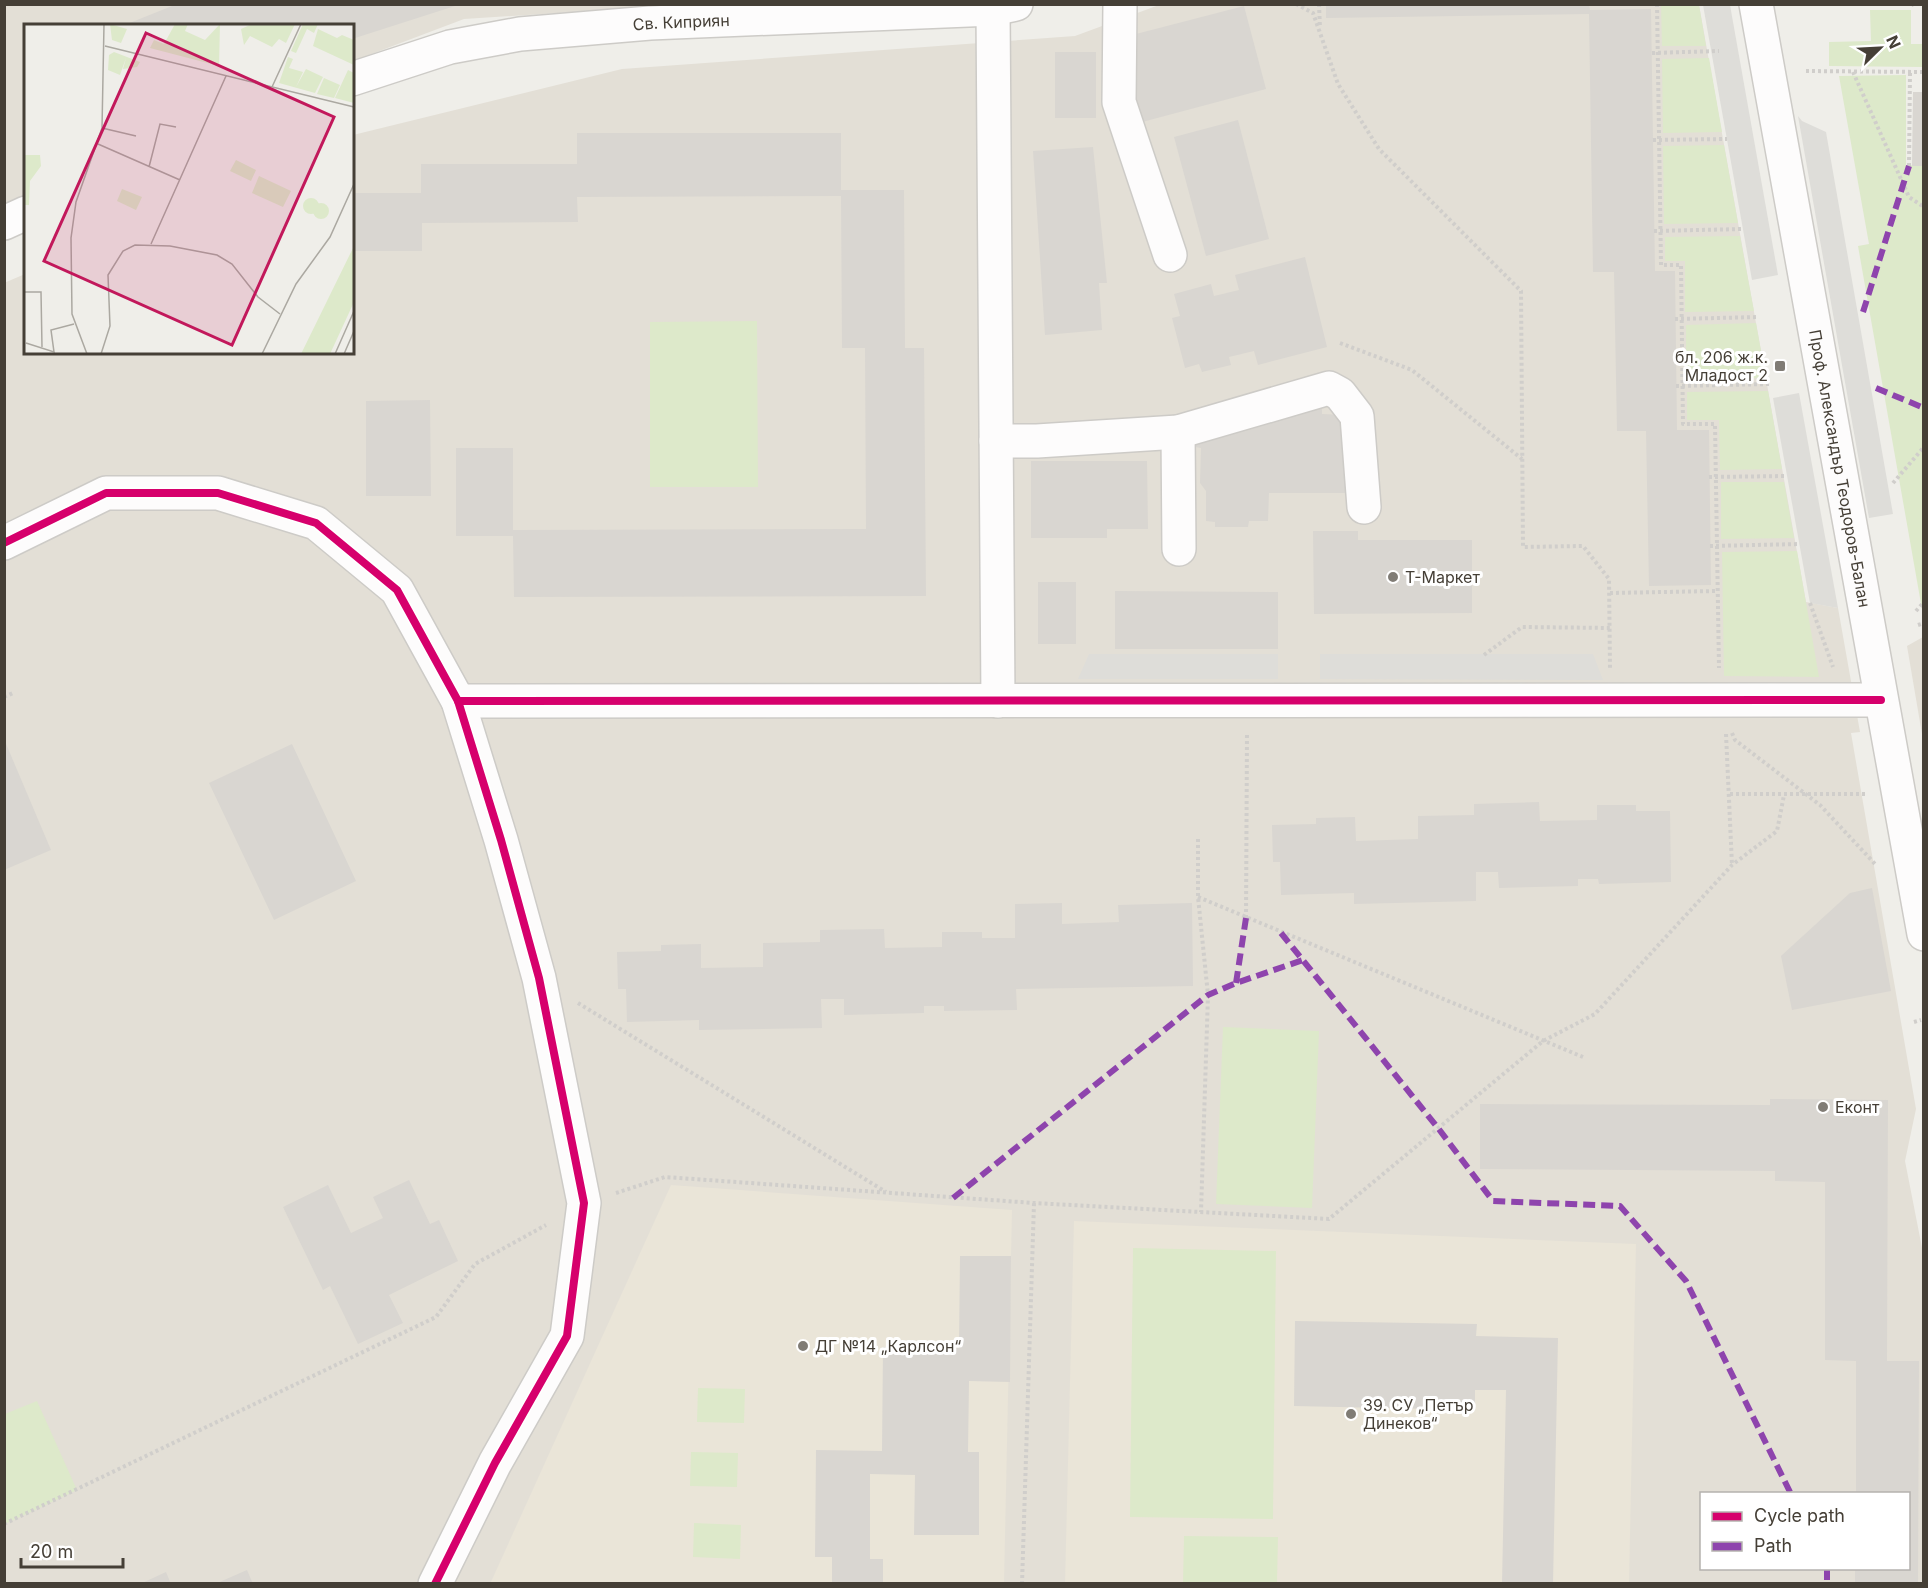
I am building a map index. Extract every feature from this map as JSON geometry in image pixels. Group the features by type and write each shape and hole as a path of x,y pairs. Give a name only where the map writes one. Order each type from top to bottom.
{"street":[{"path":"1120,4 1119,102 1170,255"},
{"name":"Проф. Александър Теодоров-Балан","path":"1756,4 1923,934"},
{"path":"998,701 996,441 1004,7"},
{"name":"Св. Киприян","path":"354,77 450,47 520,34 650,23 1004,7"},
{"path":"4,223 24,214"},
{"path":"996,441 1036,441 1178,432 1329,388 1340,394 1357,416 1364,507"},
{"path":"1178,432 1179,549"},
{"path":"4,543 106,494 218,493 316,523 397,590 458,701 501,840 539,978 584,1203 567,1336 495,1463 435,1584"},
{"path":"458,701 998,701 1721,696 1881,700"}],"path":[{"path":"1296,4 1313,13 1338,84 1379,149 1521,291 1523,547 1583,546 1609,579 1610,670"},
{"path":"1319,4 1320,33"},
{"path":"1657,4 1661,266 1681,265 1683,424 1715,424 1721,696 1730,794 1732,865"},
{"path":"1652,53 1719,51"},
{"path":"1806,71 1923,72"},
{"path":"1852,72 1908,197 1923,207"},
{"path":"1909,165 1910,72"},
{"path":"1653,140 1727,139"},
{"path":"1654,231 1743,230"},
{"path":"1676,319 1759,317"},
{"path":"1340,343 1412,370 1522,459"},
{"path":"1676,386 1771,384"},
{"path":"1893,483 1923,447"},
{"path":"1709,477 1787,476"},
{"path":"1710,546 1800,544"},
{"path":"1610,593 1717,591"},
{"path":"1916,611 1923,602"},
{"path":"1810,603 1834,670"},
{"path":"1484,654 1522,627 1610,628"},
{"path":"4,697 13,693"},
{"path":"1721,696 1735,740 1820,805 1879,869"},
{"path":"1246,918 1247,700"},
{"path":"1730,794 1872,794"},
{"path":"4,1524 436,1317 475,1264 584,1203 665,1177 1034,1203 1329,1219 1543,1041 1595,1014 1732,865 1777,831 1784,795"},
{"path":"1198,839 1198,897 1208,995 1201,1212"},
{"path":"1198,897 1583,1057"},
{"path":"539,978 887,1193"},
{"path":"1914,1022 1921,1020"},
{"path":"1022,1584 1034,1203"}],"shaded area":[{"path":"5,5 679,5 464,19 354,61 354,24 24,24 24,200 5,210"},
{"path":"1159,5 1699,5 1806,602 1838,608 1860,732 1851,733 1916,1109 1905,1161 1924,1258 1923,1583 5,1583 4,283 24,274 24,354 354,354 354,135 622,69 1075,36"},
{"path":"1703,5 1730,5 1778,275 1752,280"},
{"path":"1798,116 1802,121 1826,132 1893,514 1869,518"},
{"path":"1799,393 1838,608 1810,603 1773,398"},
{"path":"1923,637 1923,740 1907,646"},
{"path":"1089,654 1278,654 1278,679 1078,679"},
{"path":"1320,654 1593,654 1603,680 1320,679"},
{"name":"ДГ №14 „Карлсон“","path":"671,1185 1012,1210 1004,1583 490,1584"},
{"name":"39. СУ „Петър Динеков“","path":"1074,1221 1636,1244 1629,1583 1065,1584"}],"green space":[{"path":"1661,5 1699,5 1706,46 1662,46"},
{"path":"1870,10 1911,10 1911,44 1923,44 1923,67 1829,66 1829,42 1871,41"},
{"path":"1709,58 1722,132 1663,133 1662,59"},
{"path":"1906,75 1906,165 1923,166 1923,615 1858,246 1869,244 1839,76"},
{"path":"1724,145 1738,223 1664,224 1663,146"},
{"path":"1740,236 1754,311 1685,312 1685,261 1665,261 1665,237"},
{"path":"757,321 758,487 650,487 650,322"},
{"path":"1756,323 1766,378 1686,379 1686,325"},
{"path":"1768,391 1782,469 1720,470 1719,420 1687,420 1687,392"},
{"path":"1721,482 1784,482 1794,538 1721,539"},
{"path":"1797,551 1819,677 1724,676 1722,552"},
{"path":"1223,1027 1319,1031 1312,1208 1216,1204"},
{"path":"1133,1248 1276,1251 1273,1519 1130,1517"},
{"path":"698,1388 745,1389 744,1423 697,1422"},
{"path":"37,1401 77,1490 5,1524 5,1414"},
{"path":"691,1452 738,1453 737,1487 690,1486"},
{"path":"694,1523 741,1525 740,1559 693,1557"},
{"path":"1184,1536 1278,1537 1277,1583 1183,1583"}],"building":[{"path":"177,4 458,4 354,38 354,24 127,24"},
{"path":"1326,4 1589,4 1590,10 1651,9 1655,271 1675,271 1677,430 1709,430 1711,585 1649,586 1646,431 1617,431 1614,272 1593,272 1589,14 1326,18"},
{"path":"1244,6 1266,89 1131,125 1136,34"},
{"path":"1055,52 1096,52 1096,118 1055,118"},
{"path":"1913,92 1924,92 1924,166 1912,166"},
{"path":"1238,120 1269,239 1206,256 1174,137"},
{"path":"577,133 841,133 841,190 904,190 905,348 924,348 926,596 514,597 513,536 456,536 456,448 513,448 513,530 866,529 865,348 842,348 841,196 577,197 578,222 422,223 422,251 354,251 354,193 421,193 421,164 577,164"},
{"path":"1093,147 1107,283 1099,283 1102,330 1045,335 1033,151"},
{"path":"1305,257 1327,347 1258,365 1254,351 1229,357 1231,365 1202,372 1199,364 1185,368 1172,318 1180,316 1174,294 1211,284 1214,296 1239,290 1235,275"},
{"path":"430,400 431,496 366,496 366,401"},
{"path":"1301,408 1322,408 1322,414 1343,415 1355,493 1269,493 1268,521 1249,521 1248,527 1215,527 1215,522 1206,521 1206,491 1200,483 1201,448 1195,447 1195,433 1266,414 1301,415"},
{"path":"1031,461 1147,461 1148,529 1107,529 1107,538 1031,538"},
{"name":"Т-Маркет","path":"1313,531 1358,531 1358,540 1472,540 1472,613 1314,614"},
{"path":"1038,582 1076,582 1076,644 1038,644"},
{"path":"1115,591 1278,592 1278,649 1115,649"},
{"path":"4,739 51,850 4,870"},
{"path":"292,744 356,881 274,920 209,783"},
{"path":"1539,802 1540,821 1597,820 1597,805 1636,805 1636,811 1670,811 1671,882 1599,884 1598,879 1578,879 1578,886 1499,888 1498,872 1476,872 1476,901 1354,904 1354,893 1281,895 1280,862 1273,862 1272,825 1316,824 1316,818 1355,817 1356,841 1418,839 1418,816 1474,815 1474,804"},
{"path":"1872,888 1891,991 1792,1010 1781,956 1850,893"},
{"path":"1062,903 1062,924 1119,922 1118,905 1192,903 1193,986 1016,989 1017,1010 944,1011 944,1006 924,1006 924,1013 844,1015 844,999 821,999 822,1028 699,1030 699,1020 627,1022 626,989 618,989 617,952 661,951 661,945 701,944 701,968 763,967 763,943 820,942 820,930 884,929 885,948 942,947 942,932 982,932 982,938 1015,938 1015,904"},
{"path":"1770,1099 1888,1100 1887,1361 1919,1361 1918,1584 1855,1584 1855,1570 1910,1570 1910,1492 1856,1492 1856,1361 1825,1360 1825,1182 1775,1181 1775,1171 1480,1169 1480,1104 1770,1105"},
{"path":"409,1180 430,1224 439,1220 458,1261 389,1295 403,1323 358,1344 330,1286 323,1290 283,1207 328,1185 351,1233 383,1218 373,1197"},
{"path":"960,1256 1011,1256 1010,1382 969,1381 968,1452 979,1452 979,1535 914,1535 915,1475 870,1474 870,1559 883,1559 883,1584 832,1584 832,1557 815,1557 816,1450 882,1451 883,1347 959,1348"},
{"path":"1295,1321 1477,1324 1476,1336 1558,1338 1553,1584 1502,1584 1506,1390 1475,1390 1475,1410 1294,1406"},
{"path":"247,1570 253,1584 215,1584"},
{"path":"166,1572 171,1584 140,1584"}],"marked path":[{"path":"1863,312 1909,166"},
{"path":"1876,388 1924,408"},
{"path":"1236,983 1246,918"},
{"path":"1281,933 1438,1128 1493,1201 1620,1206 1686,1281 1790,1492"},
{"path":"953,1198 1208,995 1303,960"},
{"path":"1827,1570 1827,1584"}],"cycle path":[{"path":"4,543 106,493 218,493 316,523 397,590 458,701 501,840 539,978 584,1203 567,1336 495,1463 435,1584"},
{"path":"458,701 1881,700"}],"place":[{"name":"бл. 206 ж.к. Младост 2","path":"1780,366"},
{"name":"Т-Маркет","path":"1393,577"},
{"name":"Еконт","path":"1823,1107"},
{"name":"ДГ №14 „Карлсон“","path":"803,1346"},
{"name":"39. СУ „Петър Динеков“","path":"1351,1414"}]}
